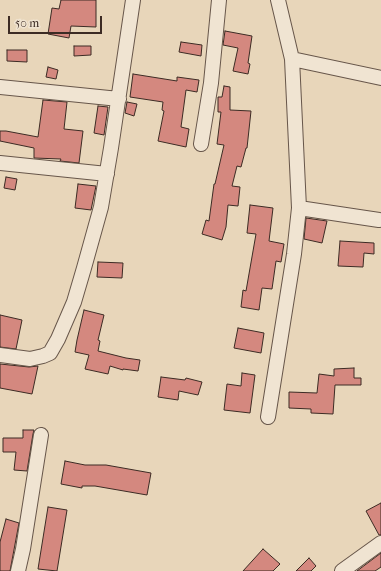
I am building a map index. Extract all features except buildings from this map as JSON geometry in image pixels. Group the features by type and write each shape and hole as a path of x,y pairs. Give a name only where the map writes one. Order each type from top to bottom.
{"street":[{"path":"0,355 30,359 50,353 74,302 101,207 133,0"},
{"path":"201,144 211,83 219,0"},
{"path":"268,417 294,254 299,208 292,59 278,0"},
{"path":"292,59 381,78"},
{"path":"0,87 118,99"},
{"path":"0,162 107,174"},
{"path":"299,208 379,220"},
{"path":"18,571 23,549 41,435"},
{"path":"342,571 381,543"}]}
